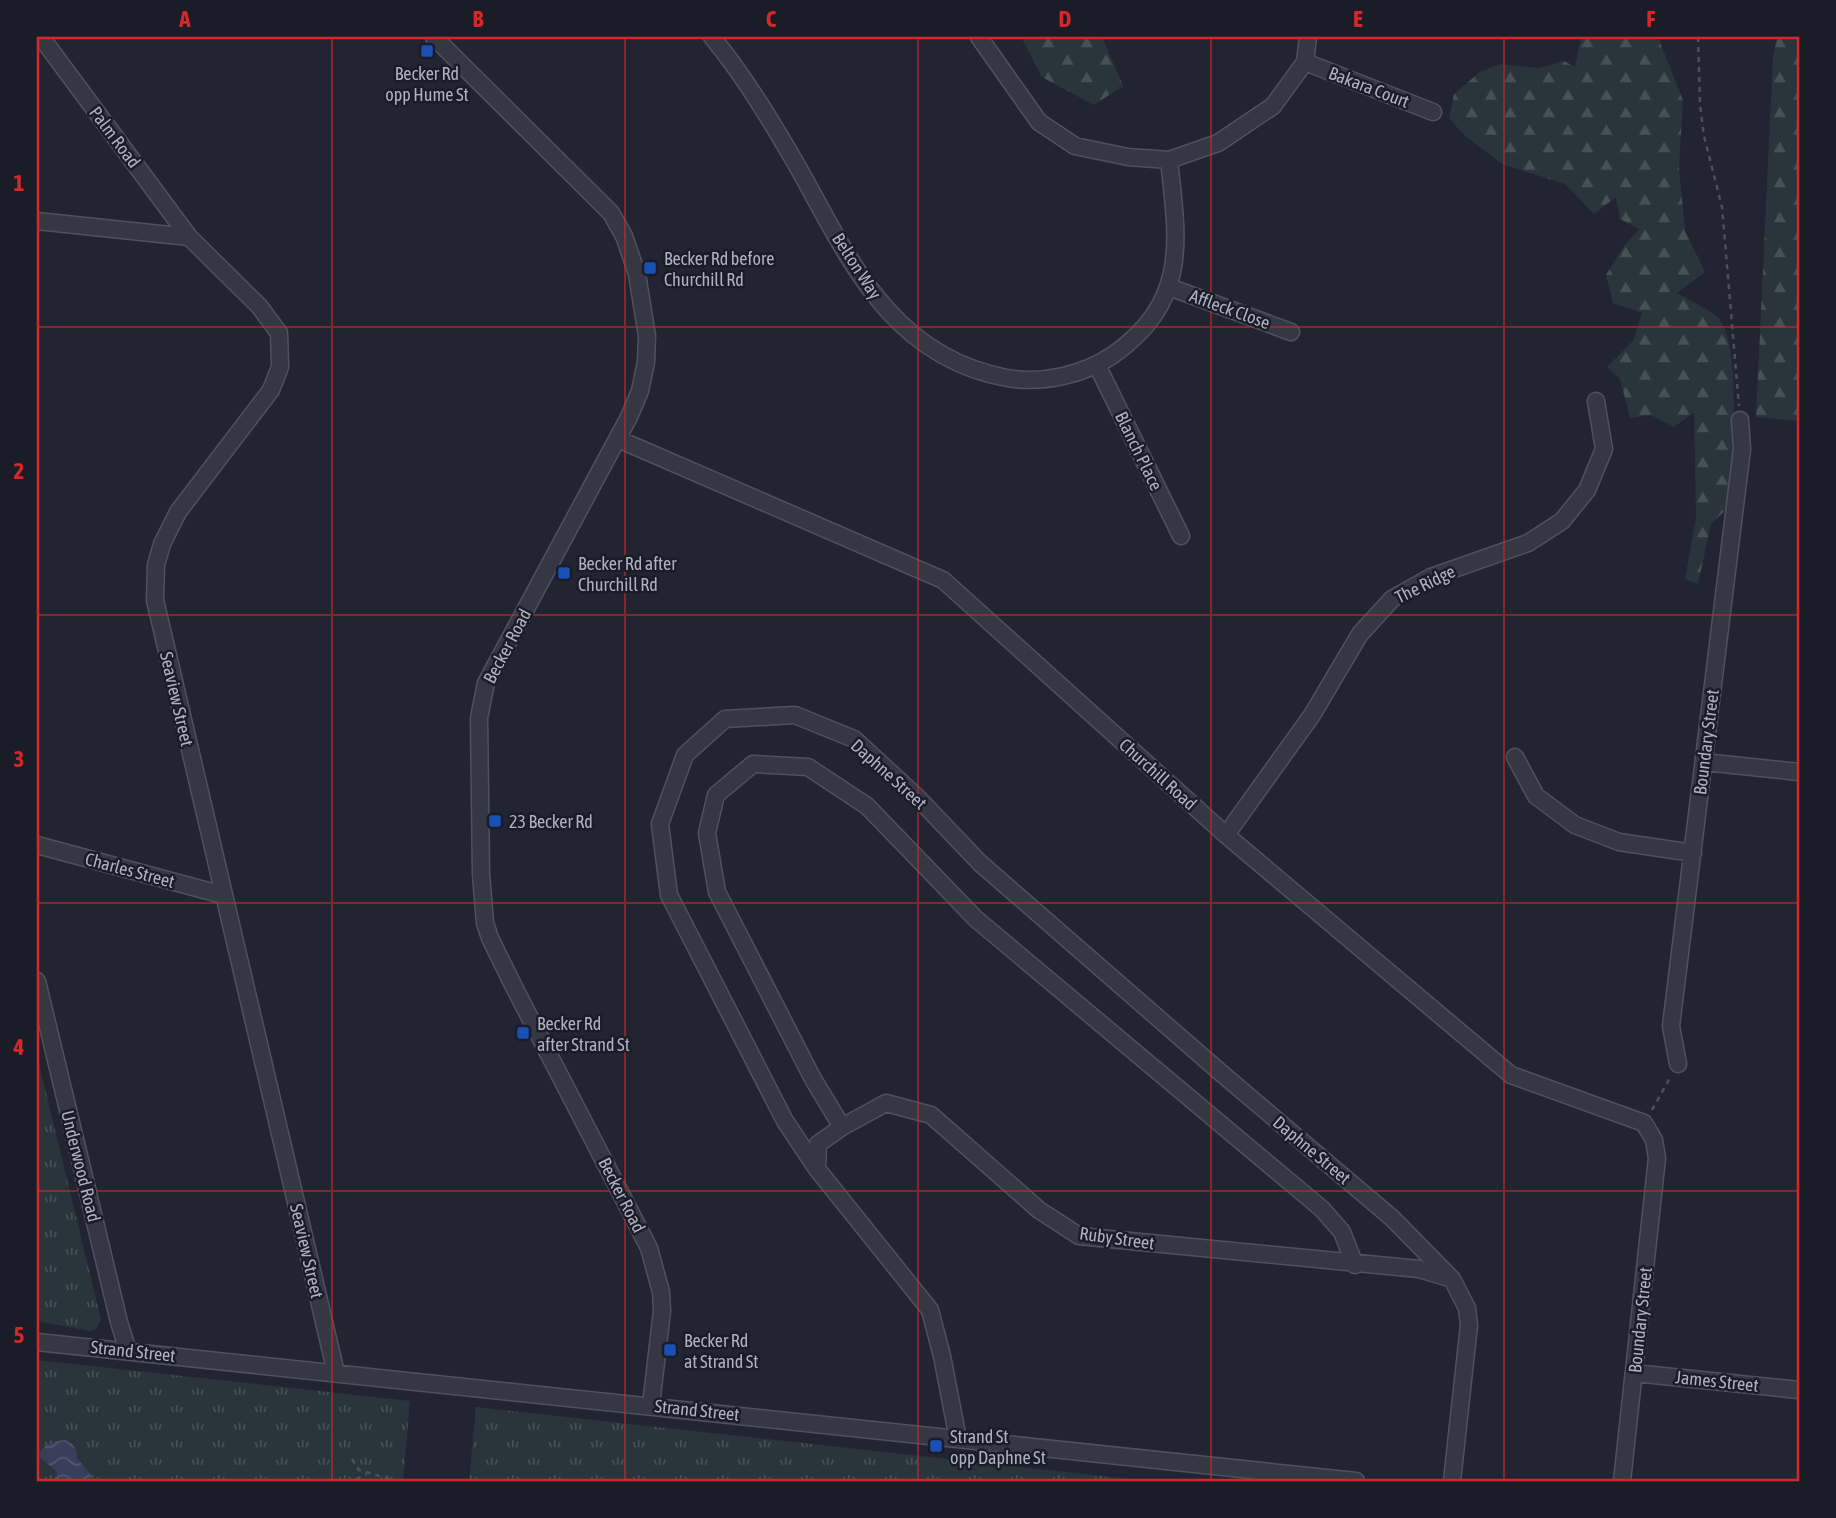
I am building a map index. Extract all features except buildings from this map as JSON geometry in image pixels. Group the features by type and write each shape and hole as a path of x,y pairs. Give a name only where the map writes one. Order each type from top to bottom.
{"street":[{"name":"Palm Road","path":"41,37 189,237"},
{"name":"Becker Road","path":"434,37 611,213 624,236 634,263 643,301 647,336 646,362 640,391 618,439 491,674 481,698 479,718 481,874 485,923 490,938 649,1248 657,1274 662,1311 651,1405"},
{"name":"Belton Way","path":"712,37 779,134 868,289 902,327 940,354 987,374 1024,381 1062,376 1097,365 1128,344 1152,319 1170,287 1176,251 1169,160"},
{"path":"979,37 1039,122 1075,146 1128,157 1169,160 1219,144 1273,106 1305,62 1308,37"},
{"name":"Bakara Court","path":"1305,62 1433,113"},
{"path":"37,221 189,237"},
{"name":"Seaview Street","path":"189,237 258,306 279,333 280,367 271,390 178,512 162,544 156,565 155,600 335,1373"},
{"name":"Affleck Close","path":"1170,287 1292,332"},
{"name":"Blanch Place","path":"1097,365 1181,536"},
{"name":"The Ridge","path":"1226,835 1312,715 1360,634 1392,599 1431,577 1528,543 1562,522 1587,490 1604,449 1596,401"},
{"name":"Boundary Street","path":"1678,1064 1671,1026 1742,449 1740,419"},
{"name":"Churchill Road","path":"618,439 943,580 1226,835 1511,1075 1644,1123"},
{"name":"Daphne Street","path":"958,1439 943,1356 930,1310 817,1169 785,1121 669,895 660,824 685,755 726,719 795,715 854,739 917,797 981,863 1220,1073 1392,1218 1452,1279 1467,1308 1469,1325 1452,1481"},
{"path":"1515,757 1536,796 1575,825 1619,842 1693,853"},
{"path":"1704,762 1799,772"},
{"path":"842,1127 813,1079 717,892 707,833 716,796 753,764 808,767 867,806 976,919 1322,1209 1342,1232 1355,1265"},
{"name":"Charles Street","path":"37,845 223,895"},
{"name":"Underwood Road","path":"37,981 128,1351"},
{"name":"Ruby Street","path":"817,1169 818,1144 842,1127 886,1103 931,1115 1039,1210 1079,1236 1355,1265 1419,1269 1452,1279"},
{"name":"Boundary Street","path":"1622,1481 1657,1158 1654,1140 1644,1123"},
{"name":"Strand Street","path":"37,1342 1356,1481"},
{"name":"James Street","path":"1634,1373 1799,1390"}],"path":[{"path":"1698,37 1700,105 1704,136 1722,207 1740,419"},
{"path":"1644,1123 1678,1064"},
{"path":"352,1459 359,1470 397,1481"},
{"path":"356,1479 368,1474"}],"green space":[{"path":"1021,37 1102,37 1123,86 1094,105 1042,77"},
{"path":"1581,37 1653,37 1659,40 1683,100 1679,168 1685,231 1705,272 1677,293 1719,319 1731,355 1734,409 1729,507 1711,524 1698,584 1685,579 1696,517 1694,412 1674,427 1651,415 1630,418 1620,379 1607,367 1633,341 1642,313 1613,303 1606,275 1624,246 1639,229 1620,219 1616,197 1594,214 1565,184 1502,164 1464,135 1449,118 1454,94 1480,72 1500,64 1539,68 1564,61 1575,67"},
{"path":"1777,37 1799,37 1799,421 1756,417 1773,57"},
{"path":"37,1056 101,1319 96,1329 90,1331 37,1321"},
{"path":"37,1360 410,1401 403,1480 412,1481 37,1481"},
{"path":"476,1407 1148,1481 469,1481"}],"water":[{"path":"65,1440 74,1447 77,1458 96,1481 56,1481 57,1472 39,1456 46,1446"}],"place":[{"name":"Becker Rd opp Hume St","path":"427,51"},
{"name":"Becker Rd before Churchill Rd","path":"650,268"},
{"name":"Becker Rd after Churchill Rd","path":"564,573"},
{"name":"23 Becker Rd","path":"495,821"},
{"name":"Becker Rd after Strand St","path":"523,1033"},
{"name":"Becker Rd at Strand St","path":"670,1350"},
{"name":"Strand St opp Daphne St","path":"936,1446"}]}
